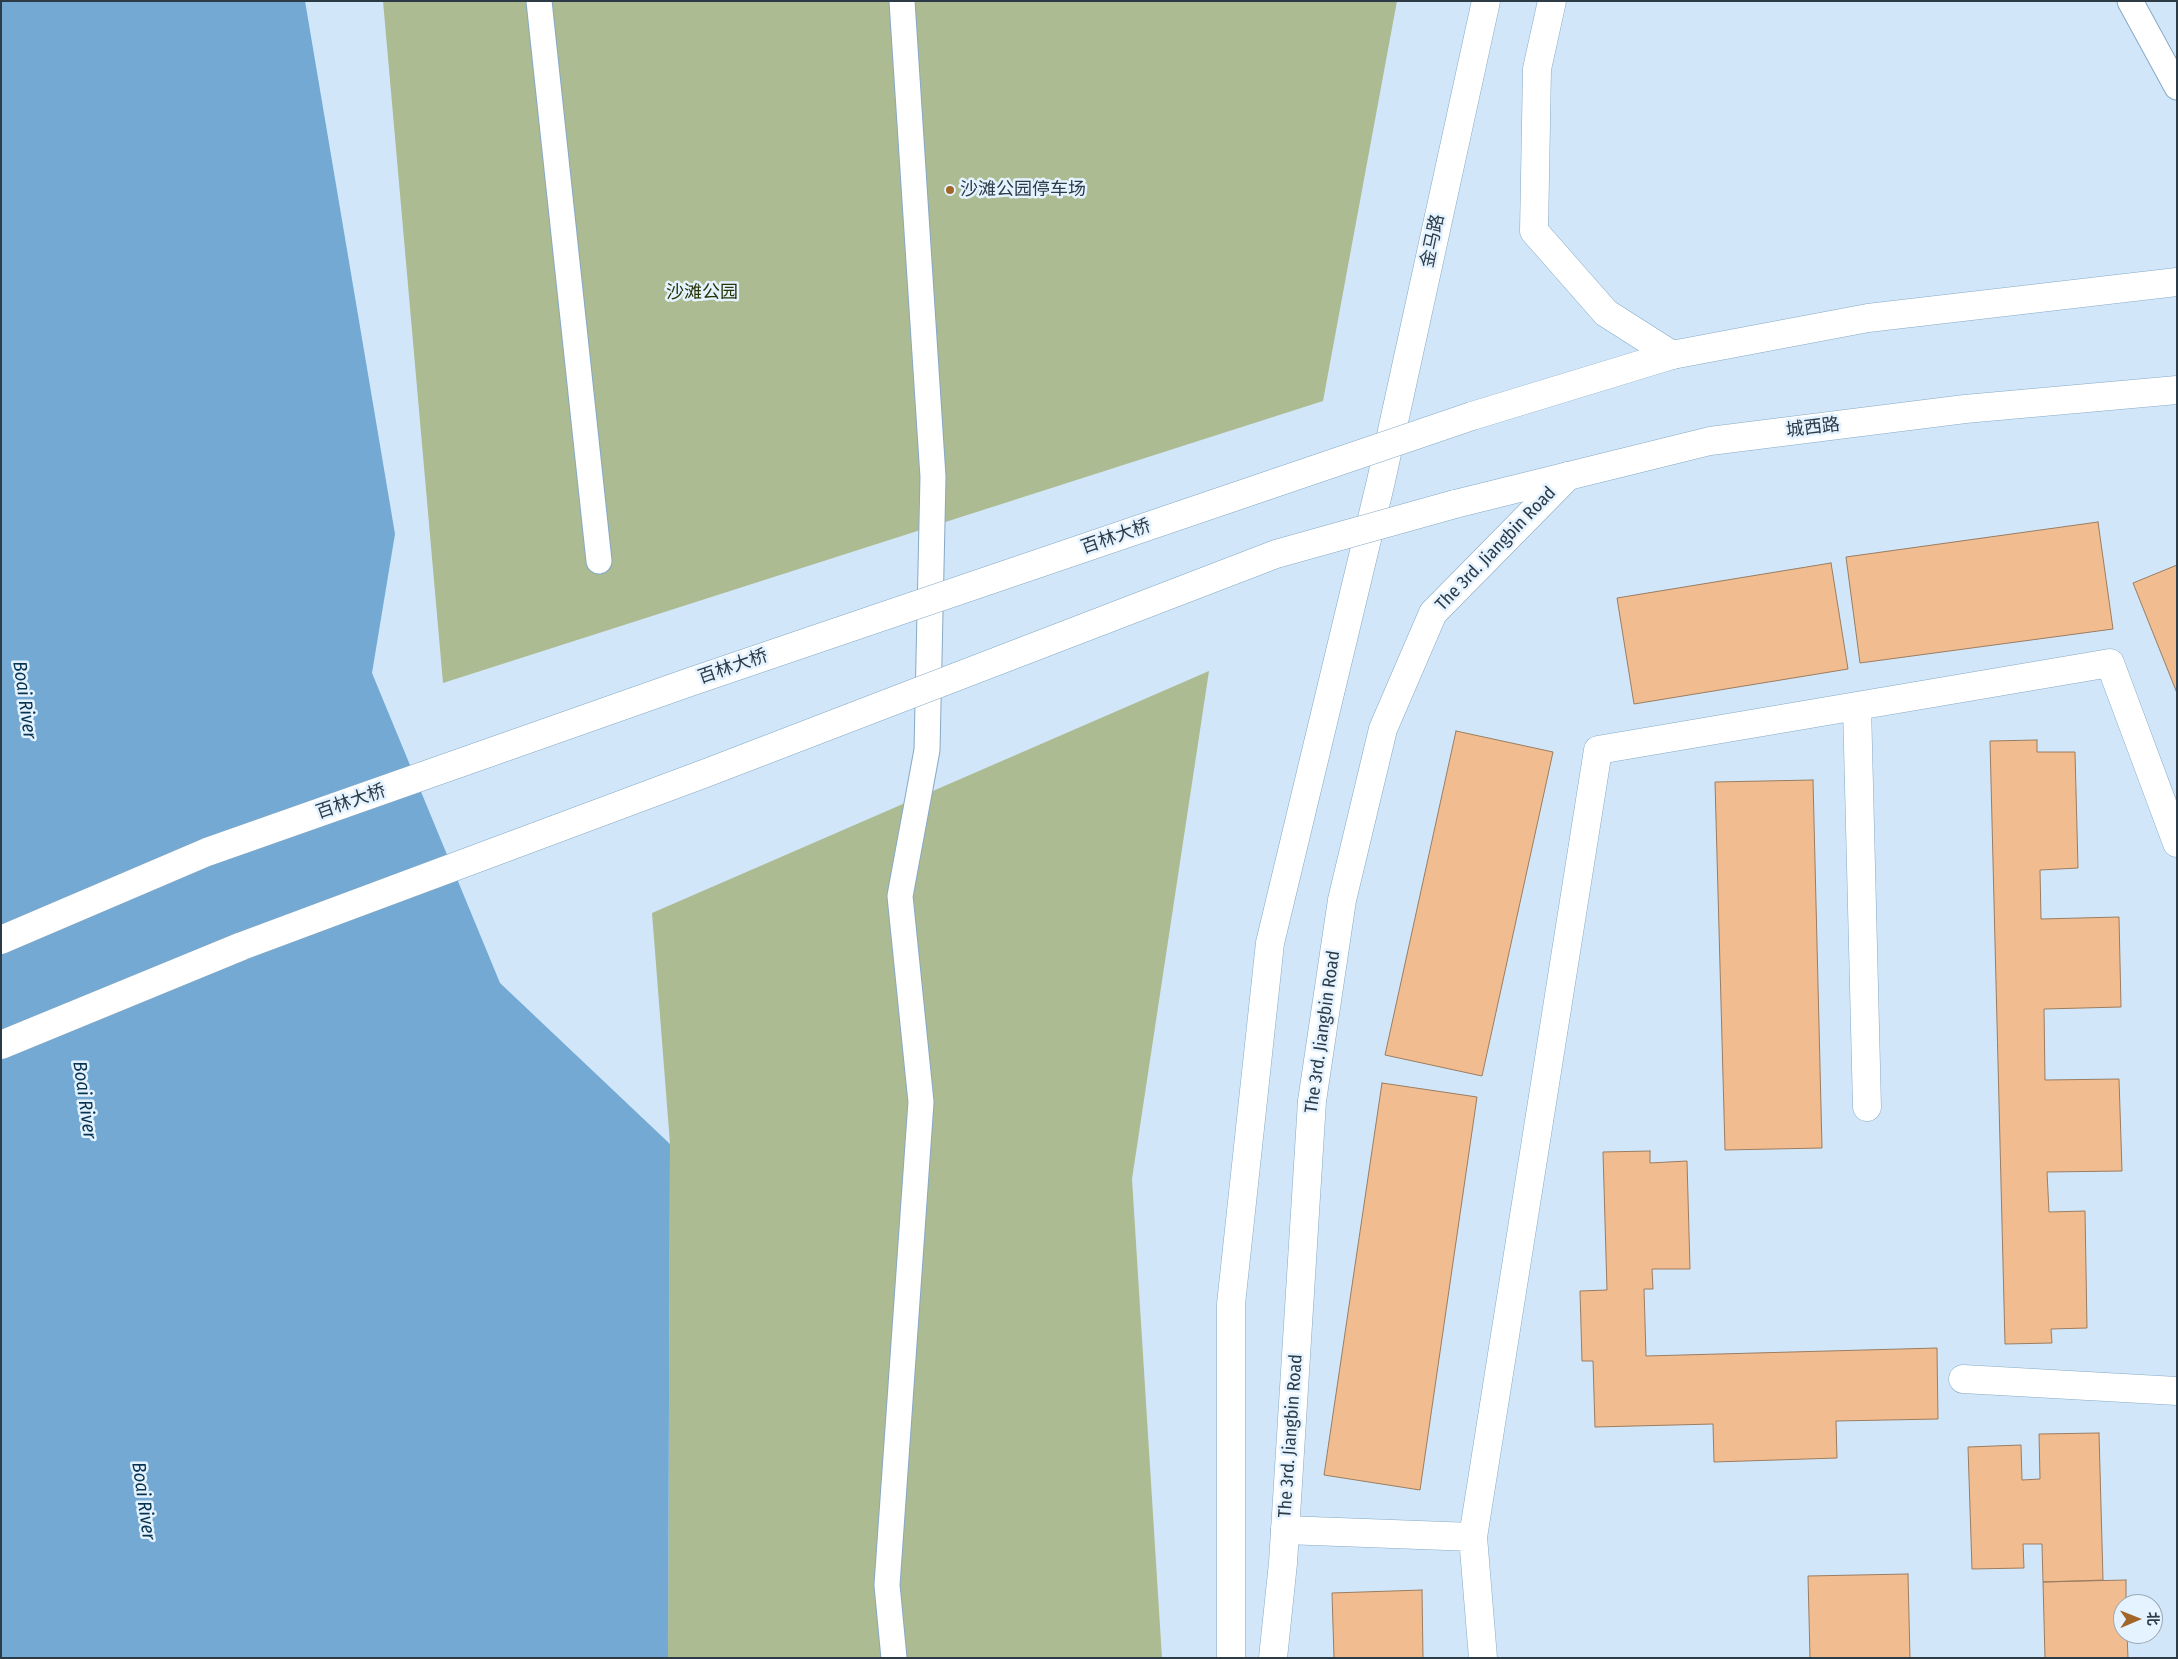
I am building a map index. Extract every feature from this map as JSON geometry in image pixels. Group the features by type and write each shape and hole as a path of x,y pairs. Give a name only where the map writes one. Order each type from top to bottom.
{"main road":[{"name":"金马路","path":"1231,1658 1230,1304 1270,943 1381,481 1486,1"},
{"path":"1552,1 1537,70 1534,231 1606,313 1672,355"},
{"name":"百林大桥","path":"1,940 217,849 690,682 1472,416 1672,355 1868,318 2177,282"},
{"name":"城西路","path":"1,1045 242,946 716,769 1276,554 1455,504 1710,441 1966,409 2177,390"},
{"name":"The 3rd. Jiangbin Road","path":"1272,1658 1283,1563 1312,1101 1342,900 1383,728 1433,613 1568,476"},
{"path":"1483,1658 1473,1537 1598,750 2110,664 2177,843"},
{"path":"1857,706 1867,1107"},
{"path":"1963,1379 2177,1391"},
{"path":"1285,1530 1473,1537"}],"lane":[{"path":"539,1 599,560"},
{"path":"894,1658 887,1585 920,1102 900,896 927,750 933,477 902,1"},
{"path":"2130,1 2177,87"}],"green space":[{"name":"沙滩公园","path":"383,1 1397,1 1323,401 443,683"},
{"path":"1209,671 1132,1179 1162,1658 668,1658 670,1144 652,913"}],"water":[{"name":"Boai River","path":"1,1 305,1 395,534 372,673 500,983 670,1144 668,1658 1,1658"}],"building":[{"path":"2098,522 2113,629 1860,663 1846,557"},
{"path":"1831,563 1848,669 1634,704 1617,598"},
{"path":"2177,565 2177,693 2133,583"},
{"path":"1456,731 1553,752 1482,1076 1385,1055"},
{"path":"2037,740 2037,752 2075,752 2078,868 2040,870 2041,919 2119,917 2121,1007 2044,1009 2045,1080 2119,1079 2122,1171 2047,1172 2049,1212 2085,1211 2087,1328 2051,1329 2052,1343 2005,1344 1990,741"},
{"path":"1813,780 1822,1148 1725,1150 1715,782"},
{"path":"1382,1083 1477,1097 1420,1490 1324,1475"},
{"path":"1650,1151 1650,1163 1687,1161 1690,1269 1652,1269 1653,1289 1644,1289 1646,1356 1937,1348 1938,1419 1836,1421 1837,1458 1714,1462 1713,1424 1595,1427 1593,1361 1582,1361 1580,1291 1607,1290 1603,1152"},
{"path":"2099,1433 2103,1580 2043,1582 2042,1544 2023,1544 2024,1568 1972,1569 1968,1447 2021,1445 2022,1480 2040,1479 2039,1434"},
{"path":"1908,1574 1910,1658 1810,1658 1808,1576"},
{"path":"2126,1580 2126,1594 2113,1594 2113,1644 2127,1644 2128,1658 2045,1658 2043,1582"},
{"path":"1422,1590 1423,1658 1334,1658 1332,1593"}],"place":[{"name":"沙滩公园停车场","path":"950,190"}]}
